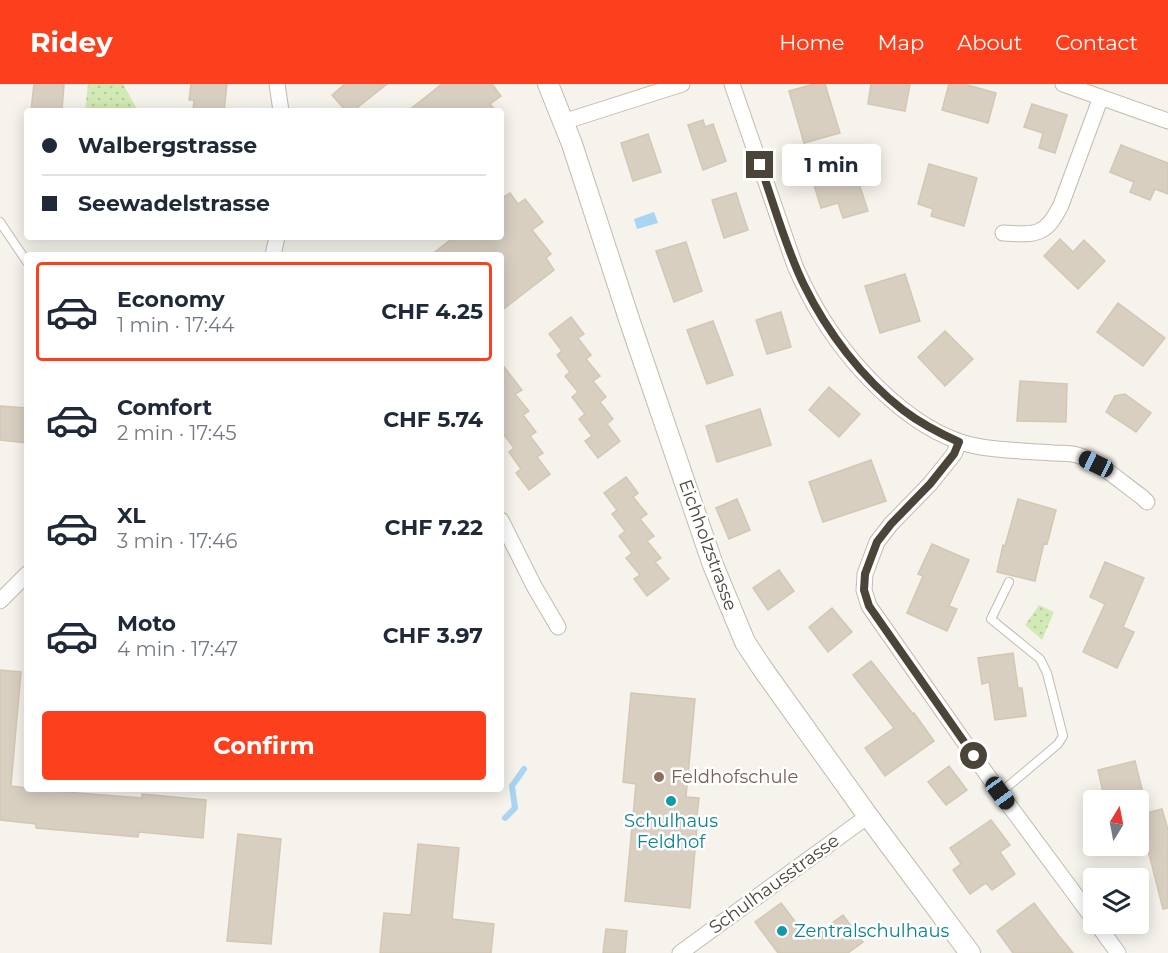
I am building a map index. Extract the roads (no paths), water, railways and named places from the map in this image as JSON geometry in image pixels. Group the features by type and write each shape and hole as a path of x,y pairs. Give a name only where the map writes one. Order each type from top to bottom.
{"street":[{"path":"277,84 281,108"},
{"name":"Eichholzstrasse","path":"548,84 572,144 713,565 745,642 868,816 970,953"},
{"path":"563,122 682,84"},
{"path":"732,84 804,286 822,319 846,352 876,385 903,410 933,430 959,442 981,447 1076,454 1096,464 1147,502"},
{"path":"1063,84 1168,122"},
{"path":"1003,233 1029,235 1044,230 1055,218 1101,97"},
{"path":"959,442 954,454 930,484 891,524 877,542 865,574 864,590 869,606 1000,793 1083,905"},
{"path":"504,526 534,586 558,627"},
{"path":"0,601 24,577"},
{"name":"Schulhausstrasse","path":"680,953 868,816"},
{"path":"1104,934 1118,953"}],"lane":[{"path":"0,222 24,258"},
{"path":"1000,793 1058,744 1063,736 1047,673 1040,659 991,619 1009,582"}],"water":[{"path":"654,212 658,223 637,229 634,219"}],"waterway":[{"path":"505,818 515,808 512,786 524,769"}],"place":[{"name":"Feldhofschule","path":"659,777"},
{"name":"Schulhaus Feldhof","path":"671,801"},
{"name":"Zentralschulhaus","path":"782,931"}]}
